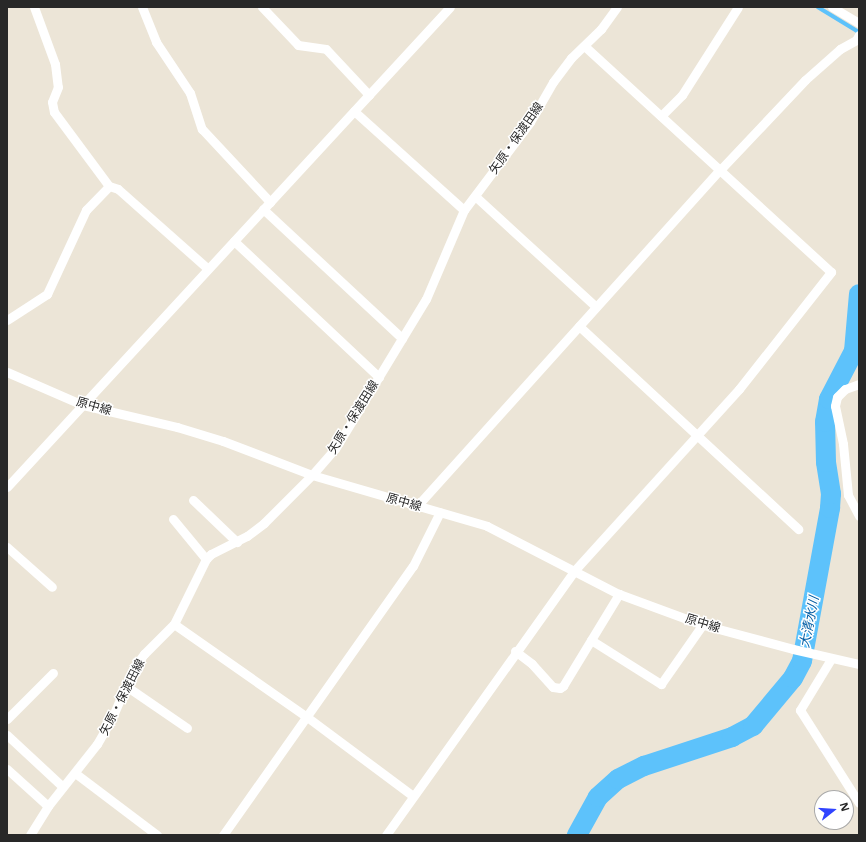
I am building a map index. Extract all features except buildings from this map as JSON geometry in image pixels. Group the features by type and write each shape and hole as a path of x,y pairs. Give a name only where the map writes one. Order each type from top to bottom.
{"street":[{"path":"34,7 55,64 58,87 52,102 54,112 109,186 118,189 208,269"},
{"path":"142,7 156,42 190,93 202,129 270,202"},
{"path":"262,7 298,45 326,49 369,95"},
{"path":"7,487 450,7"},
{"name":"矢原・保渡田線","path":"30,835 48,806 97,744 112,718 133,669 144,654 174,624 206,559 211,554 237,542 264,523 312,475 335,449 426,299 464,210 530,122 553,82 572,58 601,29 617,7"},
{"path":"661,116 682,95 738,7"},
{"path":"832,7 859,23"},
{"path":"417,506 720,170 805,80 840,49 856,40 859,35"},
{"path":"386,835 515,651 574,571 739,389 831,272 584,46"},
{"path":"354,111 464,210"},
{"path":"7,320 47,294 86,210 109,186"},
{"path":"475,196 596,307"},
{"path":"263,209 402,338"},
{"path":"234,241 379,377"},
{"path":"579,326 798,529"},
{"name":"原中線","path":"7,372 83,405 177,427 223,441 312,475 487,526 619,594 703,624 831,659"},
{"path":"859,384 844,389 837,397 835,406 843,444 848,495 859,516"},
{"path":"193,500 237,542"},
{"path":"224,835 413,566 440,512"},
{"path":"173,520 206,559"},
{"path":"7,547 52,588"},
{"path":"515,651 532,664 553,687 560,688 563,686 619,594"},
{"path":"174,624 307,717 413,796"},
{"path":"591,640 661,684 703,624"},
{"path":"859,664 831,659 800,710 859,803"},
{"path":"7,719 53,673"},
{"path":"126,686 187,728"},
{"path":"7,735 63,787"},
{"path":"7,769 48,806"},
{"path":"75,773 157,835"}],"waterway":[{"path":"818,7 859,32"},
{"name":"大清水川","path":"577,835 598,797 618,779 644,766 732,737 753,726 793,678 802,661 830,508 831,494 826,462 825,422 829,399 854,351 859,294"}]}
